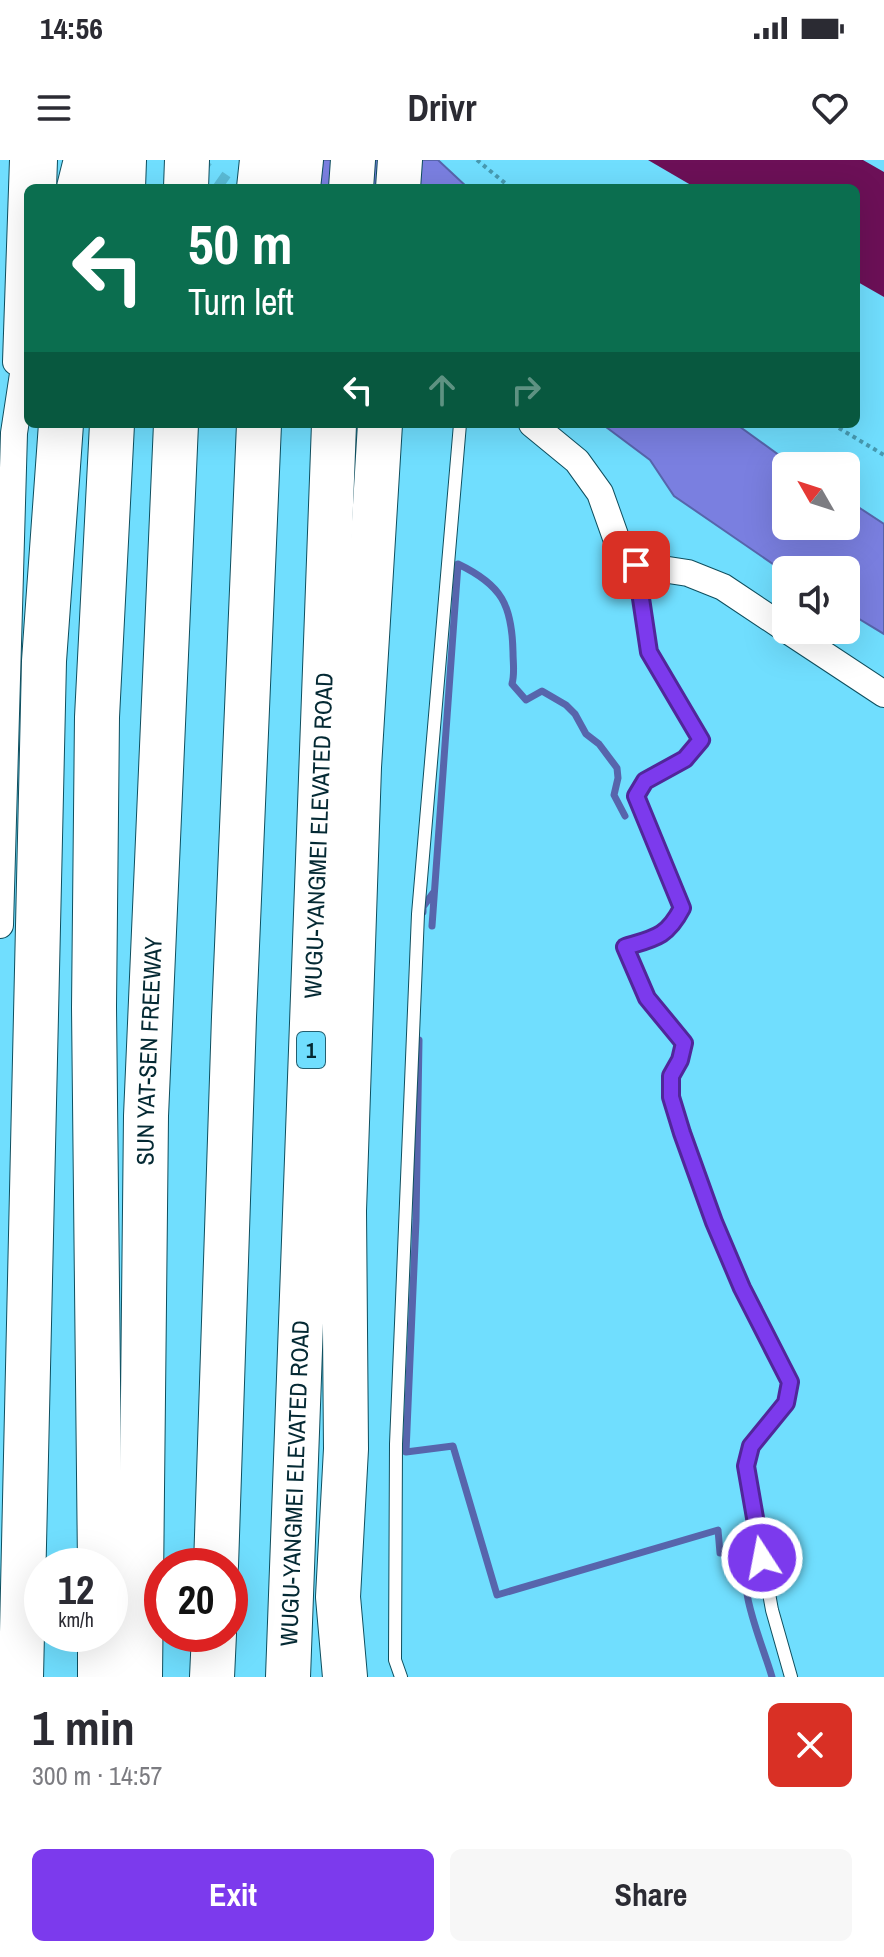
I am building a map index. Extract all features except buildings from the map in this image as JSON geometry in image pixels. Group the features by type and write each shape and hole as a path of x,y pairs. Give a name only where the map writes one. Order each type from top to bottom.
{"highway":[{"path":"66,160 66,184"},
{"path":"80,184 86,160"},
{"path":"123,184 124,160"},
{"path":"186,184 187,160"},
{"path":"259,184 262,160"},
{"path":"298,184 301,160"},
{"path":"351,184 353,160"},
{"path":"398,184 400,160"},
{"path":"47,1548 62,428"},
{"path":"21,1677 44,661 62,428"},
{"path":"100,1548 94,1007 97,717 112,428"},
{"name":"SUN YAT-SEN FREEWAY","path":"140,1677 146,1116 176,428"},
{"path":"217,1548 259,428"},
{"name":"WUGU-YANGMEI ELEVATED ROAD","path":"288,1677 334,428"},
{"path":"333,1677 346,1449 344,1211 359,767 380,428"},
{"path":"338,1597 345,1677"},
{"path":"45,1677 46,1652"},
{"path":"100,1652 100,1677"},
{"path":"212,1677 213,1652"}],"street":[{"path":"0,925 23,160"},
{"path":"32,184 34,160"},
{"path":"43,184 44,160"},
{"path":"14,433 24,318"},
{"path":"14,433 24,367"},
{"path":"537,428 577,461 600,493 616,538 636,565 688,573 723,587 772,620"},
{"path":"808,644 884,694"}],"lane":[{"path":"401,1677 395,1660 396,1444 418,914 460,428"},
{"path":"636,565 649,652 701,740 685,759 645,781 636,796 682,908 673,925 660,937 625,947 647,998 684,1043 680,1060 671,1076 671,1097 682,1133 742,1288 790,1382 786,1403 751,1446 746,1466 772,1610 791,1677"}],"path":[{"path":"477,160 506,184"},
{"path":"839,428 884,455"}],"water":[{"path":"240,160 438,160 464,184 273,184"},
{"path":"607,428 742,428 775,452 772,452 772,540 860,540 860,508 884,524 884,634 860,619 860,556 772,556 772,563 674,496 650,460"}],"waterway":[{"path":"432,926 458,564 485,580 502,598 507,609 512,636 512,684 526,700 542,691 575,714 586,734 599,744 617,768 614,795 625,816"},
{"path":"423,912 433,893"},
{"path":"419,1040 416,1220 406,1452 453,1446 497,1595 718,1530 720,1553 746,1551 748,1599 772,1677"}],"tunnel":[{"path":"183,160 217,184"}],"route":[{"path":"636,565 649,652 701,740 685,759 645,781 636,796 682,908 673,925 660,937 625,947 647,998 684,1043 680,1060 671,1076 671,1097 682,1133 742,1288 790,1382 786,1403 751,1446 746,1466 762,1558"}]}
